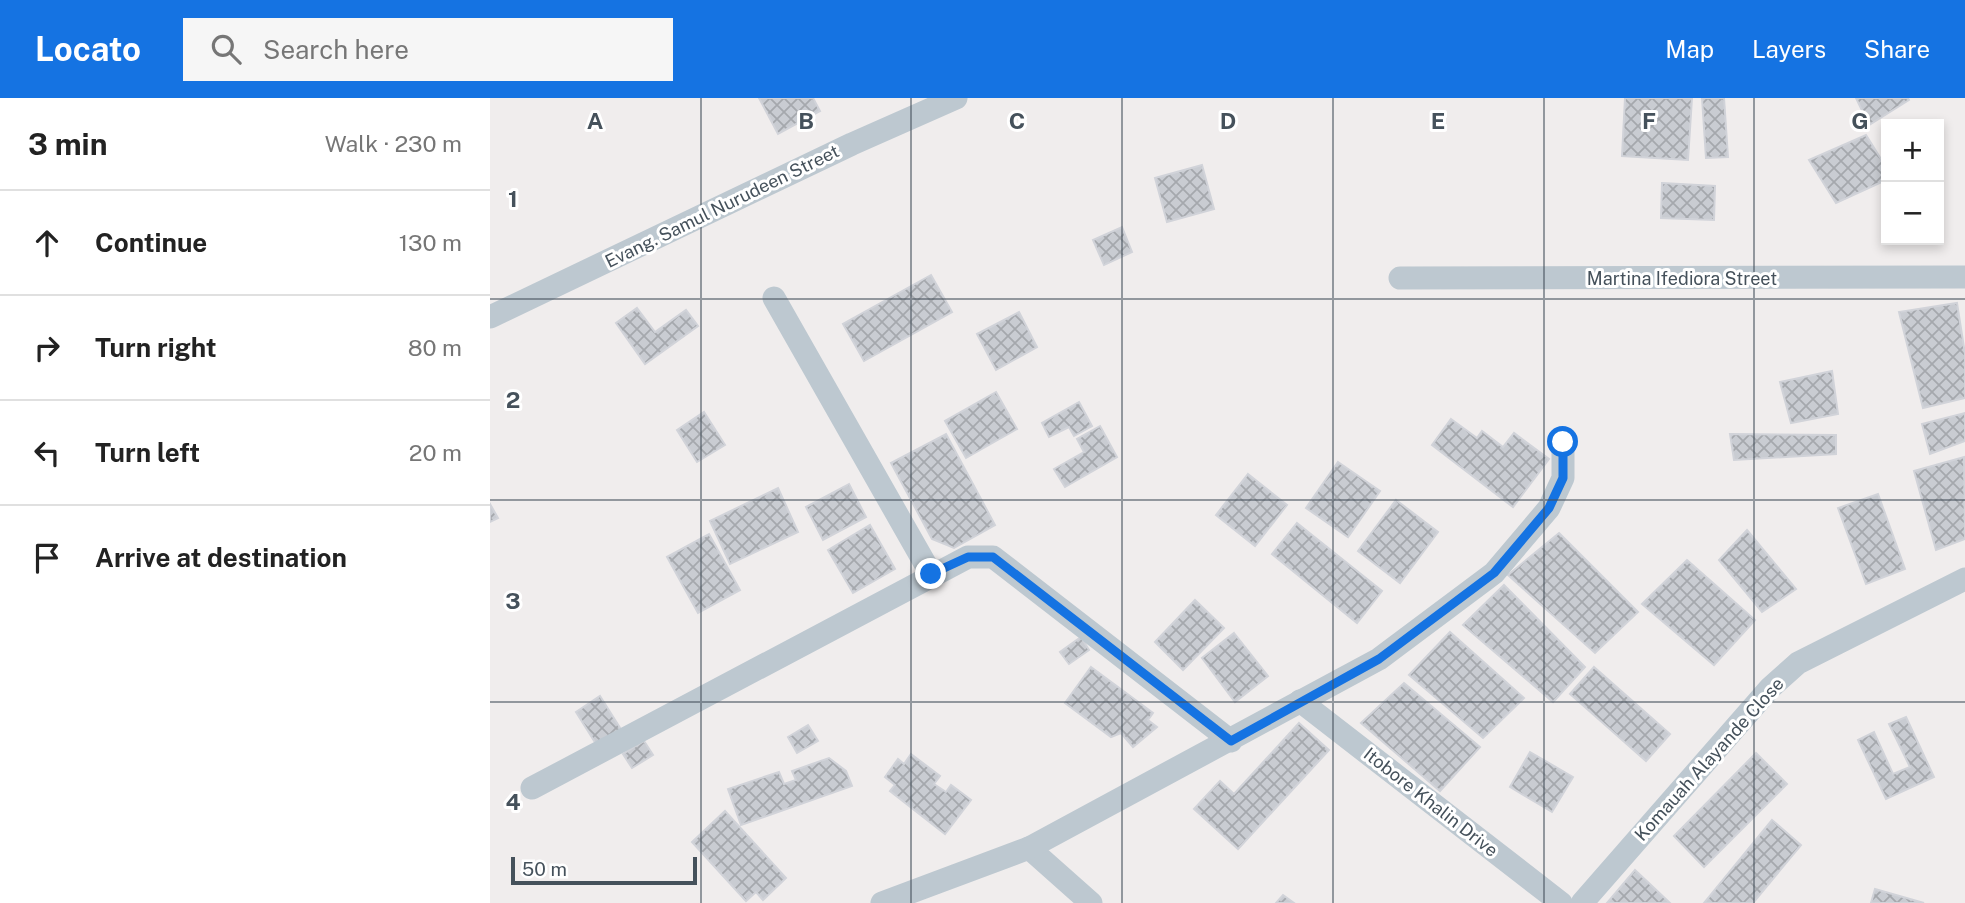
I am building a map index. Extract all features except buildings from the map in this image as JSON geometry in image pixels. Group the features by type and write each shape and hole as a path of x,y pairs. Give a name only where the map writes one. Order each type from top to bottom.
{"street":[{"name":"Evang. Samul Nurudeen Street","path":"490,317 852,144 957,98"},
{"name":"Martina Ifediora Street","path":"1400,278 1965,277"},
{"path":"774,298 931,574"},
{"path":"882,903 1030,848 1379,659 1494,573 1549,508 1563,478 1563,442"},
{"path":"533,788 931,574 968,557 993,557 1231,741"},
{"name":"Komauah Alayande Close","path":"1582,903 1770,688 1798,663 1965,579"},
{"name":"Itobore Khalin Drive","path":"1300,701 1561,903"},
{"path":"1030,848 1091,903"}],"route":[{"path":"931,574 968,557 993,557 1231,741 1379,659 1494,573 1549,508 1563,478 1563,442"}]}
